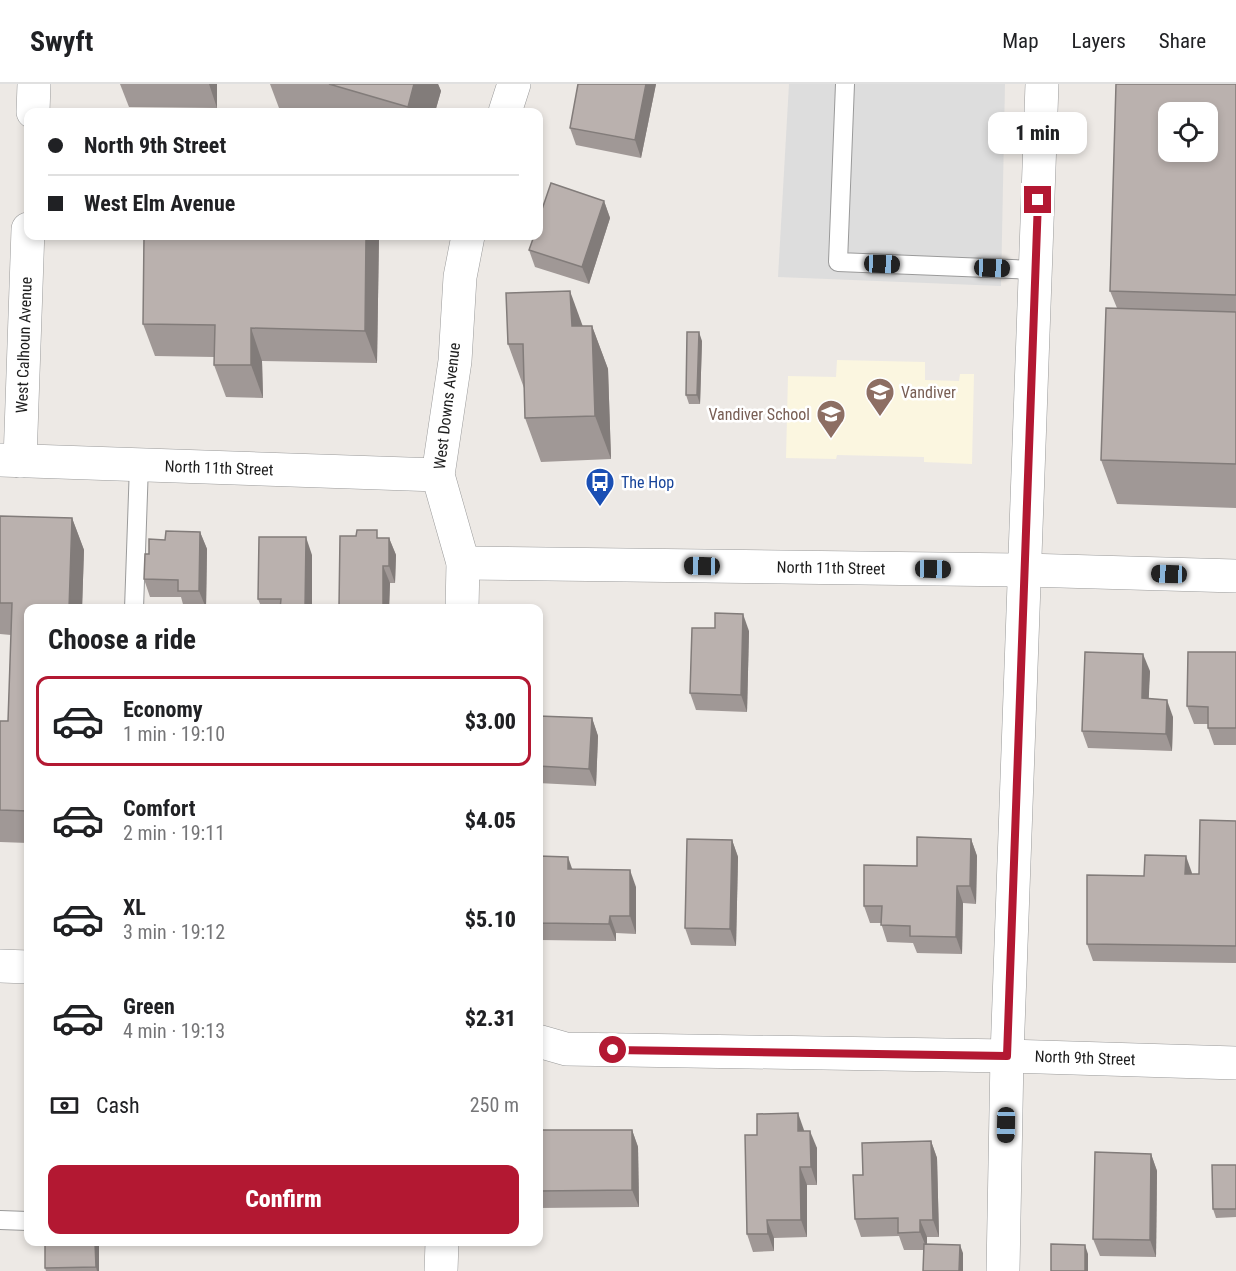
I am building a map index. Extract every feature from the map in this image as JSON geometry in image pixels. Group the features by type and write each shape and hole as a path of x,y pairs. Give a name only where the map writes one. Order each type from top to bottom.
{"street":[{"path":"33,108 34,84"},
{"path":"506,108 514,84"},
{"path":"1003,1271 1007,1056 1042,84"},
{"name":"West Calhoun Avenue","path":"10,461 27,240"},
{"name":"West Downs Avenue","path":"462,604 463,563 438,476 455,361 460,277 467,240"},
{"name":"North 11th Street","path":"10,461 438,476"},
{"name":"North 11th Street","path":"463,563 1025,570 1236,576"},
{"path":"0,994 0,966 24,967"},
{"name":"North 9th Street","path":"543,1042 567,1049 1007,1056 1236,1063"},
{"path":"441,1271 442,1246"}],"lane":[{"path":"845,84 838,262 1036,270"},
{"path":"134,604 139,465"},
{"path":"0,1220 24,1221"}],"shaded area":[{"path":"789,84 1005,84 1001,286 778,277"},
{"name":"Vandiver","path":"837,360 925,362 925,380 959,381 960,374 974,374 972,464 924,462 924,457 837,455 836,459 786,458 788,376 836,377"}],"building":[{"path":"329,84 414,84 408,107"},
{"path":"578,84 646,84 635,140 570,128"},
{"path":"1116,84 1236,84 1236,295 1110,291"},
{"path":"551,183 604,201 582,267 529,250 533,240 543,240 543,206"},
{"path":"144,240 366,240 365,331 251,328 251,365 214,365 215,325 143,324"},
{"path":"570,291 572,326 592,326 595,416 525,418 523,344 508,344 506,293"},
{"path":"1106,308 1236,312 1236,464 1101,460"},
{"path":"687,332 699,332 697,395 686,395"},
{"path":"0,516 72,518 69,604 24,604 24,811 0,810 0,721 8,721 12,603 0,603"},
{"path":"357,530 377,530 377,538 389,538 389,566 383,566 383,604 339,604 340,536 356,536"},
{"path":"166,531 200,532 199,591 178,591 178,580 144,579 145,554 149,554 149,539 165,540"},
{"path":"259,537 306,537 305,604 280,604 281,599 258,599"},
{"path":"715,613 743,614 741,695 690,693 692,628 715,628"},
{"path":"1085,652 1143,654 1142,698 1167,700 1166,734 1082,731"},
{"path":"1188,652 1236,652 1236,728 1208,728 1208,707 1187,706"},
{"path":"543,716 592,718 589,769 543,766"},
{"path":"1200,820 1236,821 1236,946 1087,944 1087,875 1144,876 1145,855 1186,856 1185,874 1199,874"},
{"path":"917,837 971,839 970,886 957,886 956,937 910,936 910,926 881,925 882,906 864,906 864,865 917,866"},
{"path":"687,839 732,840 730,929 685,928"},
{"path":"543,856 568,857 568,869 630,870 630,916 610,916 609,924 543,923"},
{"path":"798,1113 798,1131 810,1131 811,1167 800,1167 801,1220 767,1220 768,1234 747,1234 745,1135 757,1135 757,1114"},
{"path":"543,1130 632,1130 632,1190 543,1191"},
{"path":"931,1141 933,1220 920,1220 920,1232 898,1233 898,1218 855,1219 853,1175 863,1175 862,1143"},
{"path":"1095,1152 1151,1154 1150,1240 1093,1239"},
{"path":"1212,1165 1236,1165 1236,1209 1213,1209"},
{"path":"924,1244 960,1245 959,1271 923,1271"},
{"path":"1051,1244 1085,1245 1085,1271 1051,1271"},
{"path":"45,1246 95,1246 96,1267 45,1268"}],"place":[{"name":"Vandiver","path":"880,418"},
{"name":"Vandiver School","path":"831,440"},
{"name":"The Hop","path":"600,508"}],"route":[{"path":"613,1050 1007,1056 1038,200"}]}
